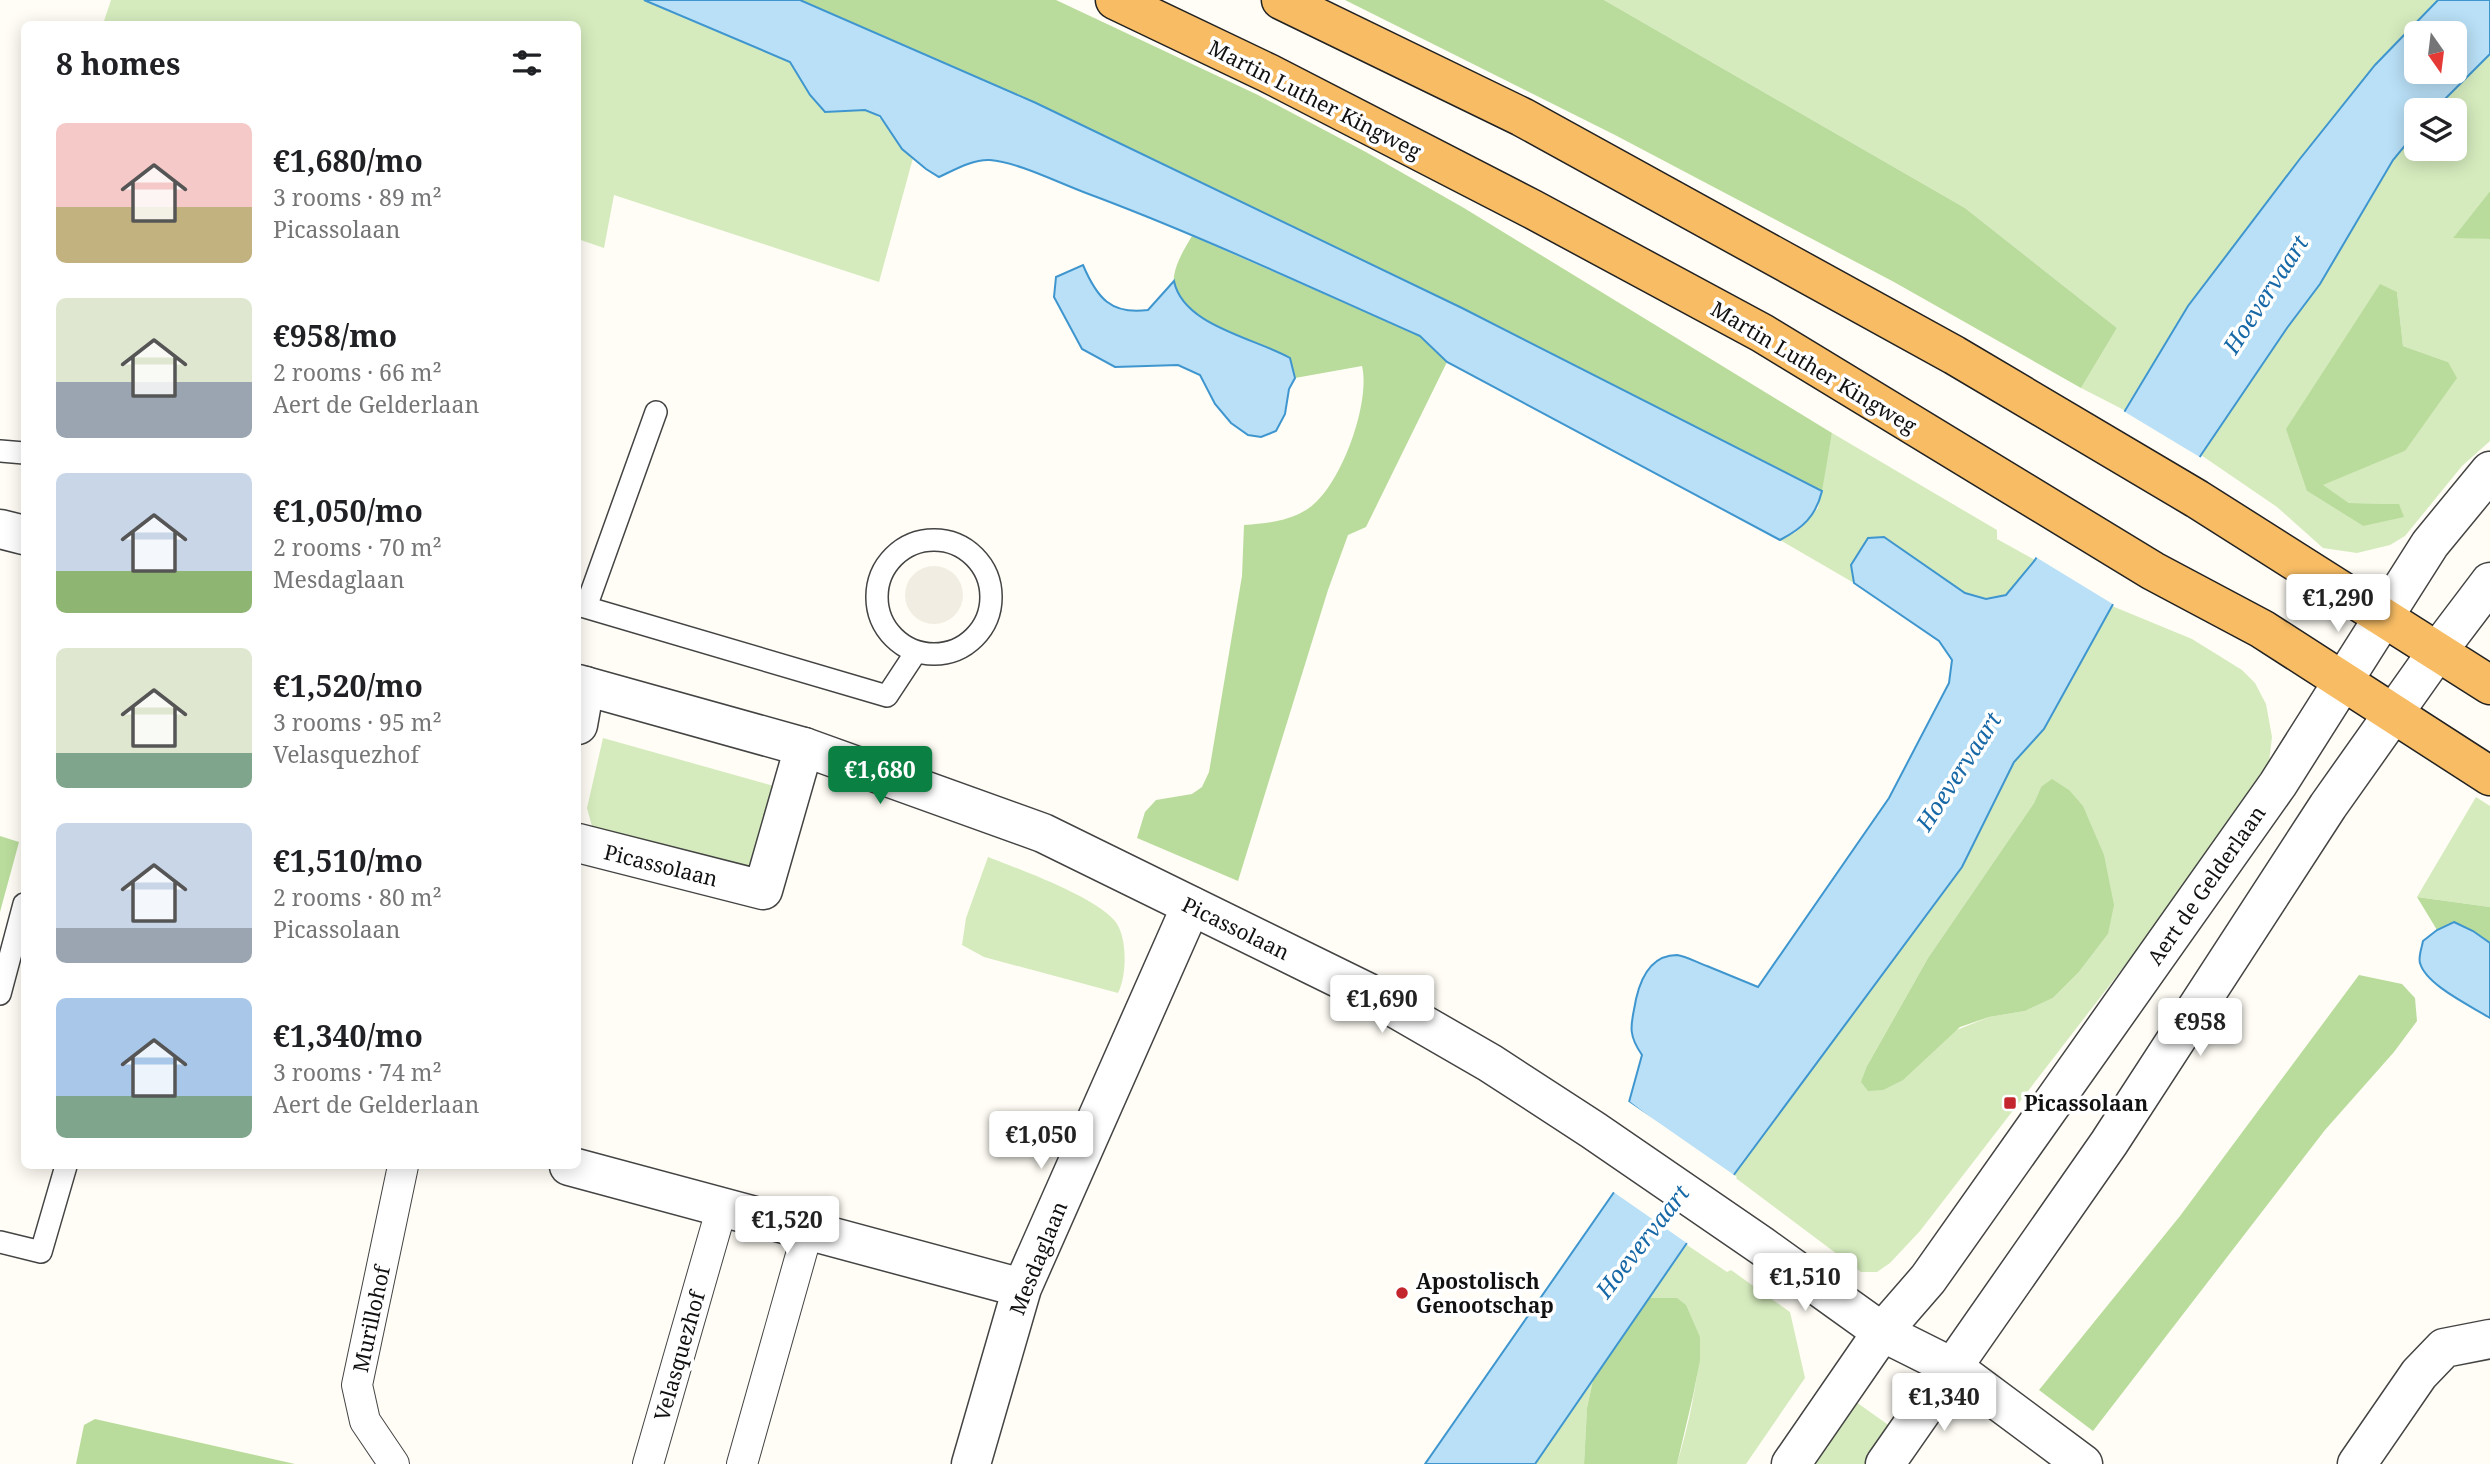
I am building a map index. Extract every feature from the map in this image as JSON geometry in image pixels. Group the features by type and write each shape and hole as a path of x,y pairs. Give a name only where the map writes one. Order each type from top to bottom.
{"highway":[{"name":"Martin Luther Kingweg","path":"1115,0 1268,73 1532,209 1762,333 2153,571 2262,629 2490,776"},
{"path":"1280,0 1522,117 1942,348 2197,499 2490,685"}],"street":[{"name":"Aert de Gelderlaan","path":"1791,1464 1882,1332 1944,1257 2278,784 2430,544 2490,471"},
{"path":"0,529 21,535"},
{"path":"1885,1464 2109,1143 2328,806 2490,582"},
{"name":"Picassolaan","path":"581,685 804,747 1043,833 1367,992 1490,1063 1594,1130 1882,1332 1954,1368 2082,1464"},
{"name":"Picassolaan","path":"581,844 763,890 804,747"},
{"name":"Mesdaglaan","path":"971,1464 1022,1288 1191,906"},
{"name":"Murillohof","path":"394,1464 365,1421 357,1385 402,1169"},
{"path":"580,1169 1022,1288"},
{"name":"Velasquezhof","path":"648,1464 722,1207"},
{"path":"742,1464 808,1230"},
{"path":"2357,1464 2419,1374 2444,1348 2490,1339"}],"lane":[{"path":"656,412 582,606 887,696 916,652"},
{"path":"0,451 21,453"},
{"path":"925,540 944,540 962,546 977,558 988,573 992,592 990,611 983,629 970,643 954,652 935,655 916,652 899,643 886,629 878,612 877,593 881,574 891,558 907,546 925,540"},
{"path":"0,994 21,915"},
{"path":"0,1242 41,1252 65,1169"}],"green space":[{"path":"111,0 644,0 790,62 810,95 825,112 871,112 884,122 913,158 879,282 614,195 604,248 581,240 581,21 104,21"},
{"path":"800,0 1056,0 1258,95 1464,208 1832,433 1822,491 1462,308 1036,103"},
{"path":"1345,0 1604,0 1965,208 2117,328 2081,388 1894,282 1615,135"},
{"path":"1604,0 2438,0 2418,21 2404,21 2404,35 2375,65 2299,160 2188,306 2124,410 2081,388 2117,328 1965,208"},
{"path":"2490,54 2490,191 2454,237 2490,239 2490,441 2462,466 2405,536 2390,545 2357,553 2323,548 2277,507 2201,455 2320,284 2393,160 2404,147 2404,161 2467,161 2467,98 2446,98 2460,84 2468,84 2468,76","holes":["2397,292 2403,346 2448,362 2405,451 2322,485 2349,503 2399,504 2363,526 2307,491"]},
{"path":"2490,191 2490,239 2453,238"},
{"path":"1192,236 1420,336 1447,362 1366,527 1348,535 1328,590 1238,881 1137,838 1145,812 1156,800 1192,794 1202,787 1209,772 1242,576 1244,525 1291,517 1319,500 1341,465 1350,444 1362,401 1364,382 1362,366 1295,378 1289,358 1219,327 1186,305 1176,291 1174,276"},
{"path":"2380,284 2397,292 2403,346 2448,362 2457,378 2405,451 2323,485 2349,503 2399,504 2404,517 2363,526 2307,491 2286,429"},
{"path":"1832,433 1997,530 1997,539 2035,560 2006,595 1986,599 1965,593 1884,537 1868,538 1851,564 1854,583 1780,540 1796,532 1818,508"},
{"path":"2112,606 2192,639 2242,670 2255,683 2266,704 2272,737 2269,762 2260,783 2183,890 1920,1231 1890,1263 1877,1272 1861,1272 1733,1176 1962,867 2014,762 2044,729","holes":["2041,787 2108,934 2079,972 2053,998 2025,1011 1989,1017 1867,1066 1928,958 2034,803"]},
{"path":"603,738 774,786 755,861 748,868 593,830 587,808"},
{"path":"2052,779 2069,790 2083,806 2104,855 2114,905 2108,934 2079,972 2053,998 2025,1011 1989,1017 1960,1027 1903,1080 1883,1090 1868,1091 1861,1082 1867,1066 1928,958 2034,803 2041,787"},
{"path":"2476,797 2490,806 2490,907 2417,897"},
{"path":"0,836 19,842 0,912"},
{"path":"988,857 1073,893 1114,920 1122,935 1125,956 1118,993 984,957 962,945 966,918"},
{"path":"2417,897 2490,907 2490,943 2454,922 2437,930"},
{"path":"2359,975 2402,984 2415,998 2417,1021 2394,1052 2325,1130 2093,1431 2039,1390 2180,1216"},
{"path":"1687,1245 1727,1272 1731,1270 1790,1312 1805,1378 1746,1464 1677,1464 1693,1401 1700,1337 1649,1298"},
{"path":"1649,1298 1677,1298 1686,1305 1700,1337 1700,1360 1677,1464 1584,1464 1587,1408 1593,1380"},
{"path":"1593,1380 1587,1408 1584,1464 1535,1464"},
{"path":"1849,1397 1894,1429 1870,1464 1801,1464"},
{"path":"95,1419 295,1464 76,1464 84,1425"}],"shaded area":[{"path":"934,566 945,568 958,579 963,595 961,606 950,619 934,624 923,622 910,611 905,595 907,584 918,571"}],"water":[{"path":"644,0 800,0 1036,103 1462,308 1822,491 1816,508 1802,526 1780,540 1447,362 1420,336 1212,244 1038,174 1001,162 977,161 939,177 902,149 880,116 865,110 825,112 810,95 790,62"},
{"path":"2438,0 2490,0 2490,54 2468,76 2468,21 2418,21"},
{"name":"Hoevervaart","path":"2404,35 2404,84 2460,84 2446,98 2404,98 2404,147 2393,160 2320,284 2201,455 2112,606 2044,729 2014,762 1962,867 1733,1176 1535,1464 1425,1464 1660,1126 1629,1102 1642,1055 1632,1034 1632,1021 1638,991 1649,969 1661,959 1677,955 1758,987 1889,798 1949,683 1952,660 1939,641 1854,583 1851,565 1868,538 1884,537 1965,593 1986,599 2006,595 2035,560 2188,306 2375,65"},
{"path":"1083,265 1100,295 1115,307 1135,311 1148,310 1174,281 1180,296 1205,320 1290,358 1295,378 1289,389 1285,414 1276,431 1261,437 1248,435 1231,423 1215,404 1200,375 1178,365 1115,367 1082,349 1054,297 1056,277"},
{"path":"2454,922 2490,943 2490,1018 2440,987 2420,963 2423,941"}],"pier":[{"path":"2120,409 2203,459 2116,606 2034,556"},
{"path":"1626,1100 1737,1177 1691,1246 1612,1191 1656,1127 1627,1105"}],"place":[{"name":"Picassolaan","path":"2010,1103"},
{"name":"Apostolisch Genootschap","path":"1402,1293"}]}
